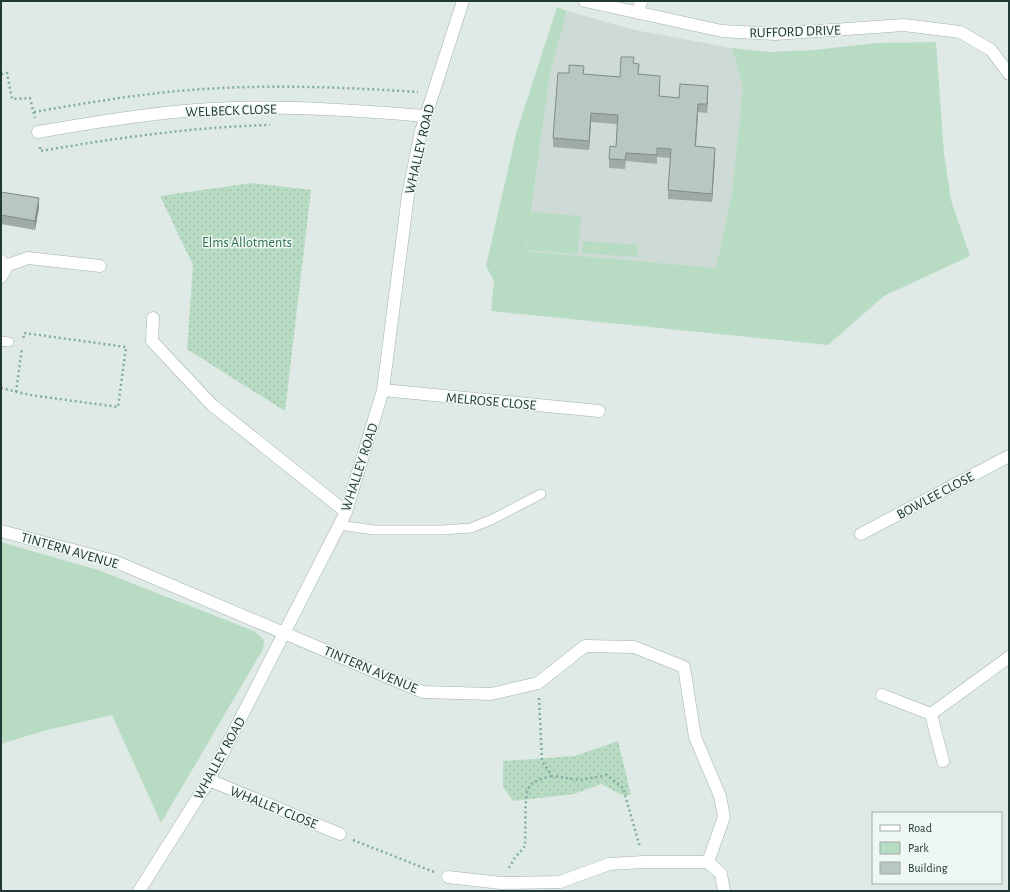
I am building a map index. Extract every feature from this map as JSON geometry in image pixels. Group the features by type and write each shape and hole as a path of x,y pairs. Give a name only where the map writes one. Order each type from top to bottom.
{"street":[{"name":"WHALLEY ROAD","path":"139,891 209,780 346,512 383,390 408,195 426,116 463,1"},
{"name":"RUFFORD DRIVE","path":"585,1 722,31 775,34 904,25 960,32 991,50 1009,74"},
{"path":"638,13 641,1"},
{"name":"WELBECK CLOSE","path":"38,132 111,120 233,108 314,108 426,116"},
{"path":"1,277 4,262 28,258 100,266"},
{"path":"153,318 152,341 212,405 346,512"},
{"name":"MELROSE CLOSE","path":"383,390 599,411"},
{"name":"BOWLEE CLOSE","path":"862,534 1009,456"},
{"name":"TINTERN AVENUE","path":"1,531 114,561 285,632 423,692 491,694 538,683 585,646 634,647 684,667 695,737 720,796 724,816 708,862"},
{"path":"931,714 1009,657"},
{"path":"882,695 931,714"},
{"path":"931,714 942,761"},
{"name":"WHALLEY CLOSE","path":"209,780 340,834"},
{"path":"448,878 501,883 560,882 609,864 644,862 708,862 721,874 724,891"}],"lane":[{"path":"339,525 374,530 442,530 471,528 541,494"}],"path":[{"path":"1,74 7,73 12,99 30,98 38,132 40,151 115,138 192,129 275,124"},
{"path":"1,388 16,392 118,407 126,347 24,333 16,392"},
{"path":"538,683 542,761 552,776"},
{"path":"501,883 514,859 526,846 528,789 538,779 552,776 580,780 607,775 623,788 644,862"},
{"path":"340,834 448,878"}],"shaded area":[{"path":"567,11 635,30 732,48 743,88 732,193 716,268 526,251 550,74"}],"green space":[{"path":"557,7 567,11 550,74 531,212 581,216 578,254 527,250 528,236 526,251 716,268 732,193 743,88 732,48 769,52 814,50 877,43 936,42 944,154 951,200 970,256 884,296 828,345 491,311 494,281 486,266 516,134"},
{"name":"Elms Allotments","path":"252,183 311,190 285,411 187,349 193,265 160,196"},
{"path":"583,241 638,245 637,257 582,253"},
{"path":"1,542 98,570 254,631 264,640 263,649 161,823 112,715 43,731 1,744"},
{"path":"618,741 631,795 622,795 601,784 574,794 513,801 503,787 503,761 575,756"}],"building":[{"path":"621,57 634,57 633,63 639,64 638,74 660,76 659,96 679,98 680,84 708,86 707,104 698,104 695,146 715,148 712,194 668,190 671,149 657,148 657,155 626,153 625,160 609,159 610,146 616,147 618,115 591,113 589,141 553,138 558,73 569,73 569,65 584,66 583,74 620,77"},
{"path":"1,192 39,198 35,221 1,215"}]}
